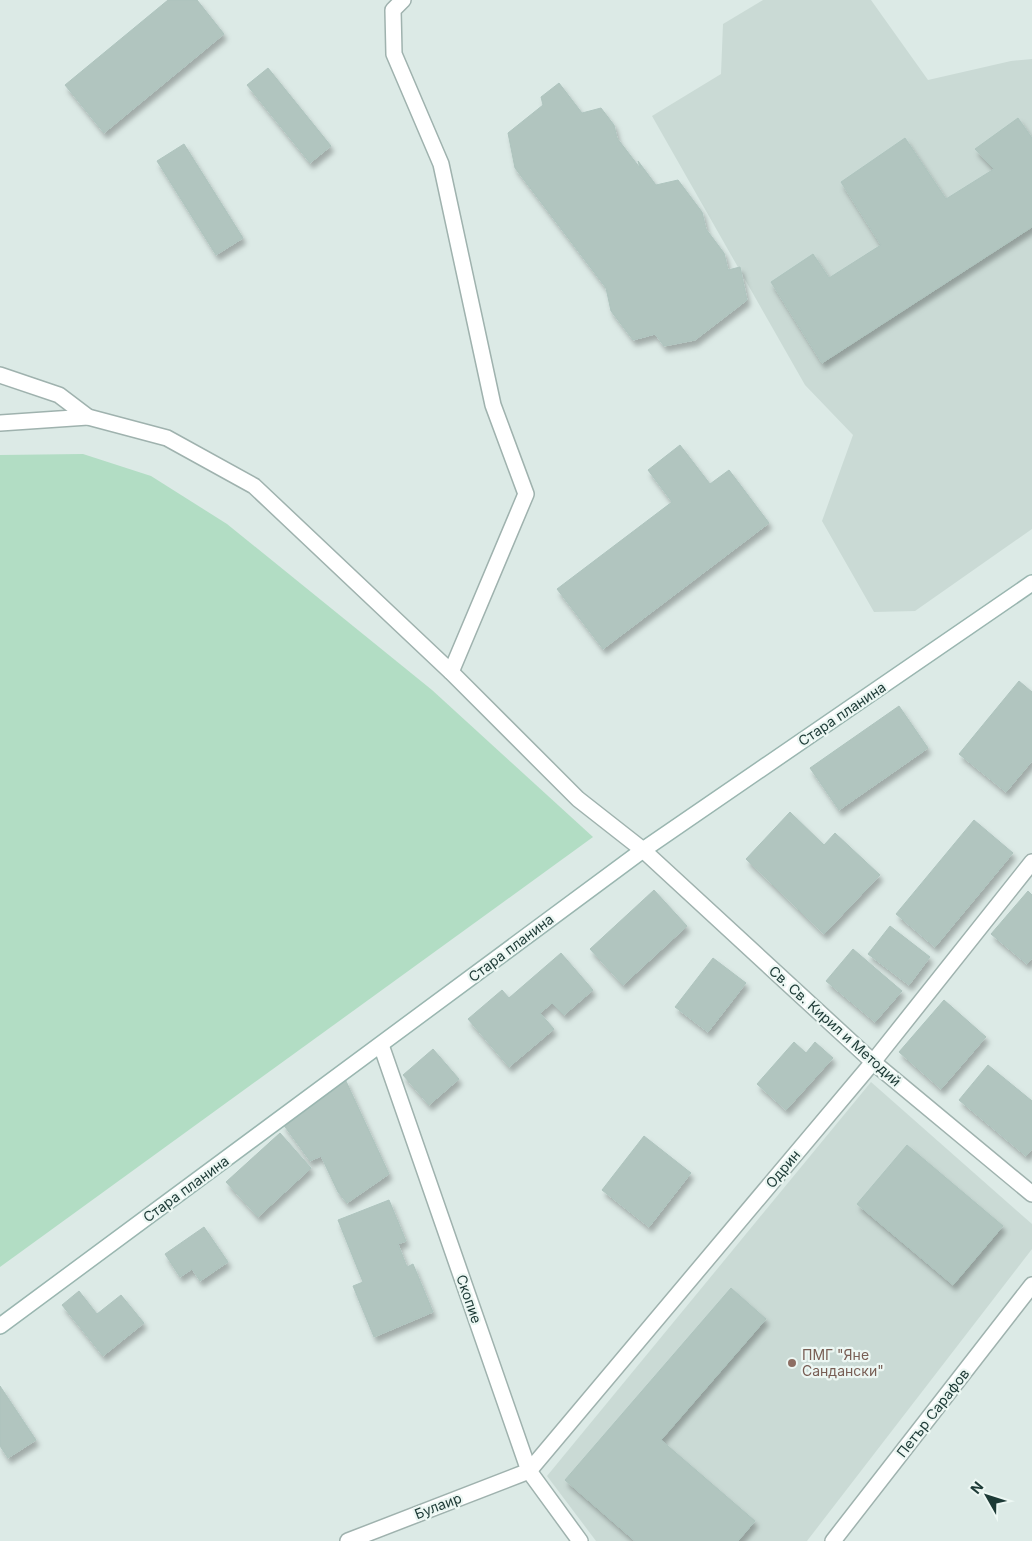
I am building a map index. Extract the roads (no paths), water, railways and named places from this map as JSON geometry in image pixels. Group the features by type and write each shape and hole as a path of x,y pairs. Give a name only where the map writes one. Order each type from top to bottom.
{"street":[{"path":"403,0 393,10 394,54 441,164 493,405 526,494 451,672"},
{"path":"0,375 59,395 88,417"},
{"path":"0,423 88,417"},
{"name":"Св. Св. Кирил и Методий","path":"88,417 167,438 254,486 451,672 578,799 643,850 873,1062 1032,1194"},
{"name":"Стара планина","path":"0,1326 643,850 1032,583"},
{"name":"Одрин","path":"529,1471 873,1062 1032,862"},
{"name":"Скопие","path":"381,1045 529,1471 580,1541"},
{"name":"Петър Сарафов","path":"833,1541 1032,1285"},
{"name":"Булаир","path":"348,1541 529,1471"}],"place":[{"name":"ПМГ \"Яне Сандански\"","path":"792,1363"}]}
